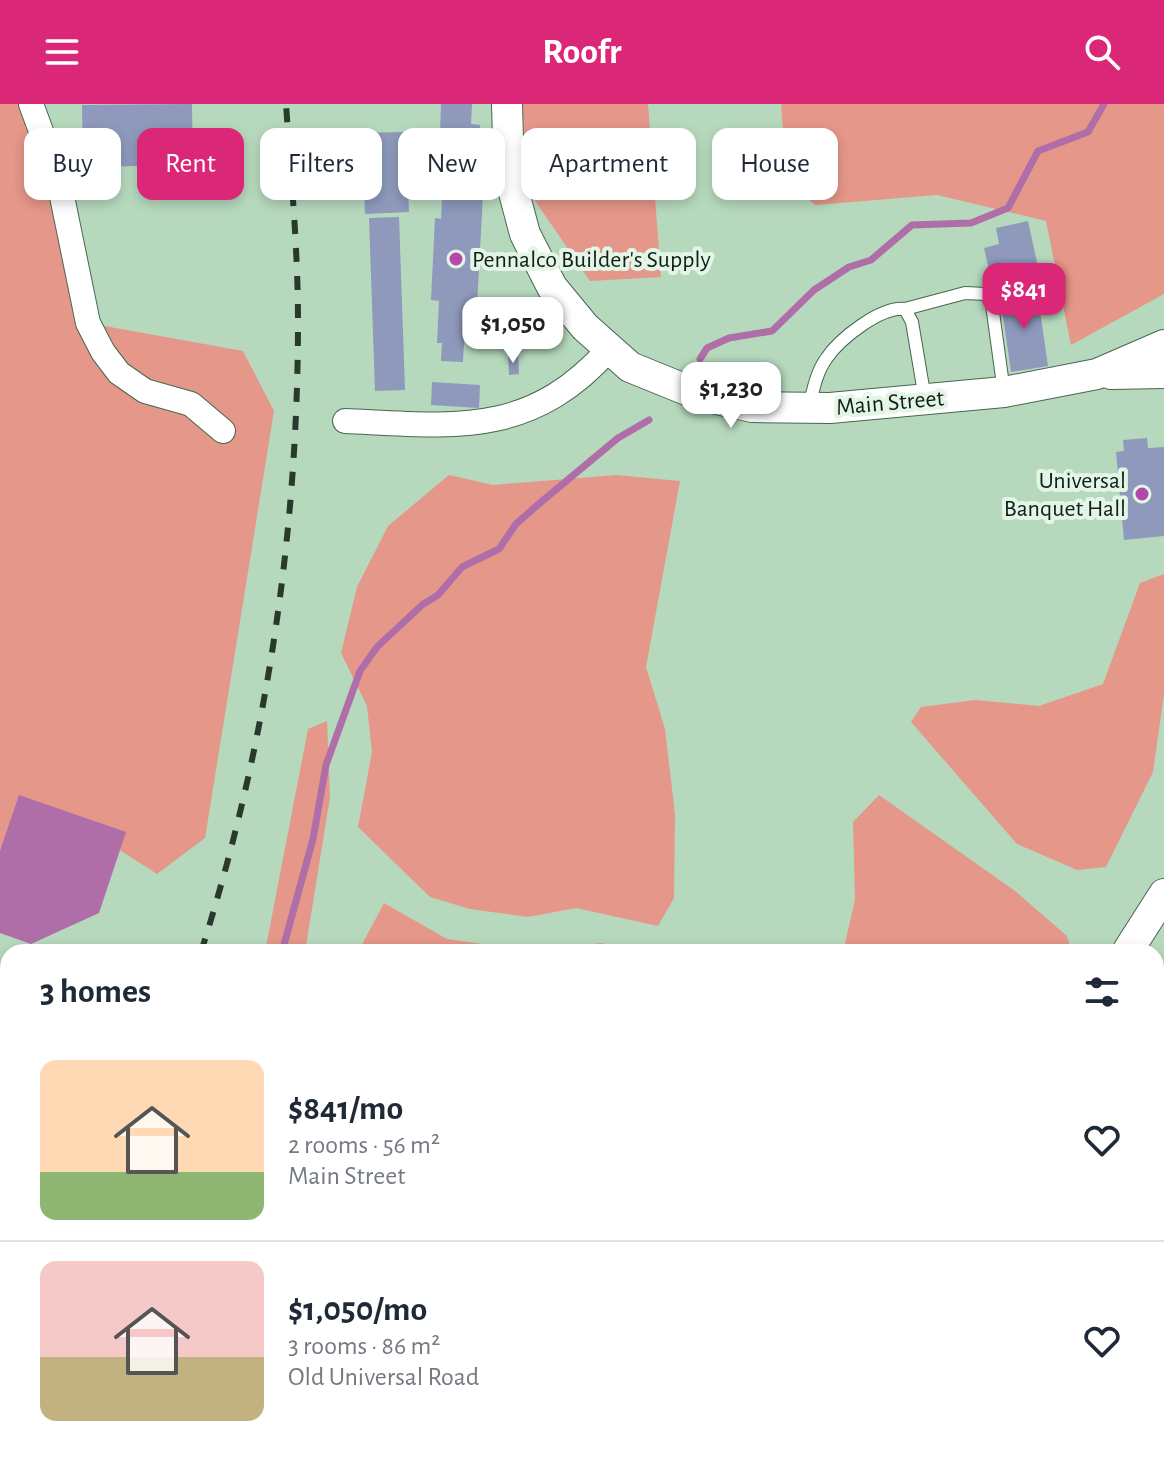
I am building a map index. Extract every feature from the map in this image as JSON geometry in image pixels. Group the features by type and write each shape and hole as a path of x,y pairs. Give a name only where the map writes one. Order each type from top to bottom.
{"street":[{"path":"31,104 58,177 88,323 103,352 119,373 145,391 191,404 223,431"},
{"name":"Main Street","path":"507,104 509,174 525,234 552,287 609,349 630,367 699,395 752,407 809,407 1004,392 1097,374 1164,345"},
{"path":"345,421 419,424 502,419 535,409 568,388 609,349"},
{"path":"1097,374 1164,373"},
{"path":"1132,944 1164,894"}],"lane":[{"path":"809,407 826,357 867,320 895,308 905,309 965,293 986,294 992,305 1004,392"},
{"path":"905,309 912,322 925,399"}],"shaded area":[{"path":"0,104 40,104 45,128 24,128 24,200 61,200 88,323 243,351 274,411 205,838 157,874 84,827 0,893"},
{"path":"522,104 648,104 650,128 524,128"},
{"path":"781,104 1164,104 1164,294 1071,345 1046,221 937,195 815,205 809,200 838,200 838,128 783,128"},
{"path":"534,200 655,200 661,277 590,281"},
{"path":"449,475 493,485 616,475 680,481 646,667 665,729 675,814 674,898 658,926 576,908 528,917 470,909 430,897 358,827 372,752 367,706 341,653 357,587 388,526"},
{"path":"1164,574 1164,694 1153,772 1106,867 1077,870 1017,844 911,722 921,707 975,700 1039,706 1103,684 1140,583"},
{"path":"327,721 330,797 306,944 267,944 308,729"},
{"path":"19,795 126,832 99,913 31,944 0,933 0,851"},
{"path":"879,795 1015,891 1067,936 1070,944 845,944 855,900 853,822"},
{"path":"384,903 447,939 482,944 362,944"}],"building":[{"path":"192,104 192,128 137,128 137,166 121,166 121,128 82,128 82,105"},
{"name":"Pennalco Builder's Supply","path":"441,104 472,104 471,124 480,125 480,128 440,128"},
{"path":"382,132 398,132 398,200 409,200 409,212 365,214 364,200 382,200"},
{"name":"Pennalco Builder's Supply","path":"442,200 483,200 477,306 466,305 463,362 441,361 442,343 437,343 439,301 431,300 435,218 441,219"},
{"path":"399,217 405,390 375,391 369,218"},
{"path":"1028,221 1038,267 1007,274 1005,267 989,270 984,248 999,244 996,228"},
{"path":"1037,290 1048,366 1011,372 1000,295"},
{"path":"508,355 518,355 519,374 509,375"},
{"path":"432,382 480,385 479,408 431,405"},
{"name":"Universal Banquet Hall","path":"1147,438 1148,448 1164,447 1164,536 1124,540 1116,452 1124,451 1123,440"}],"waterway":[{"path":"700,359 707,348 729,338 772,331 814,290 849,267 871,260 912,225 971,223 1008,208 1038,151 1088,132 1104,104"},
{"path":"284,944 313,839 326,765 360,671 377,647 422,605 438,595 462,567 499,549 516,524 541,502 618,438 649,420"}],"railway":[{"path":"203,944 244,797 260,719 274,640 292,481 298,321 296,240 286,104"}],"place":[{"name":"Pennalco Builder's Supply","path":"456,259"},
{"name":"Universal Banquet Hall","path":"1142,494"}]}
